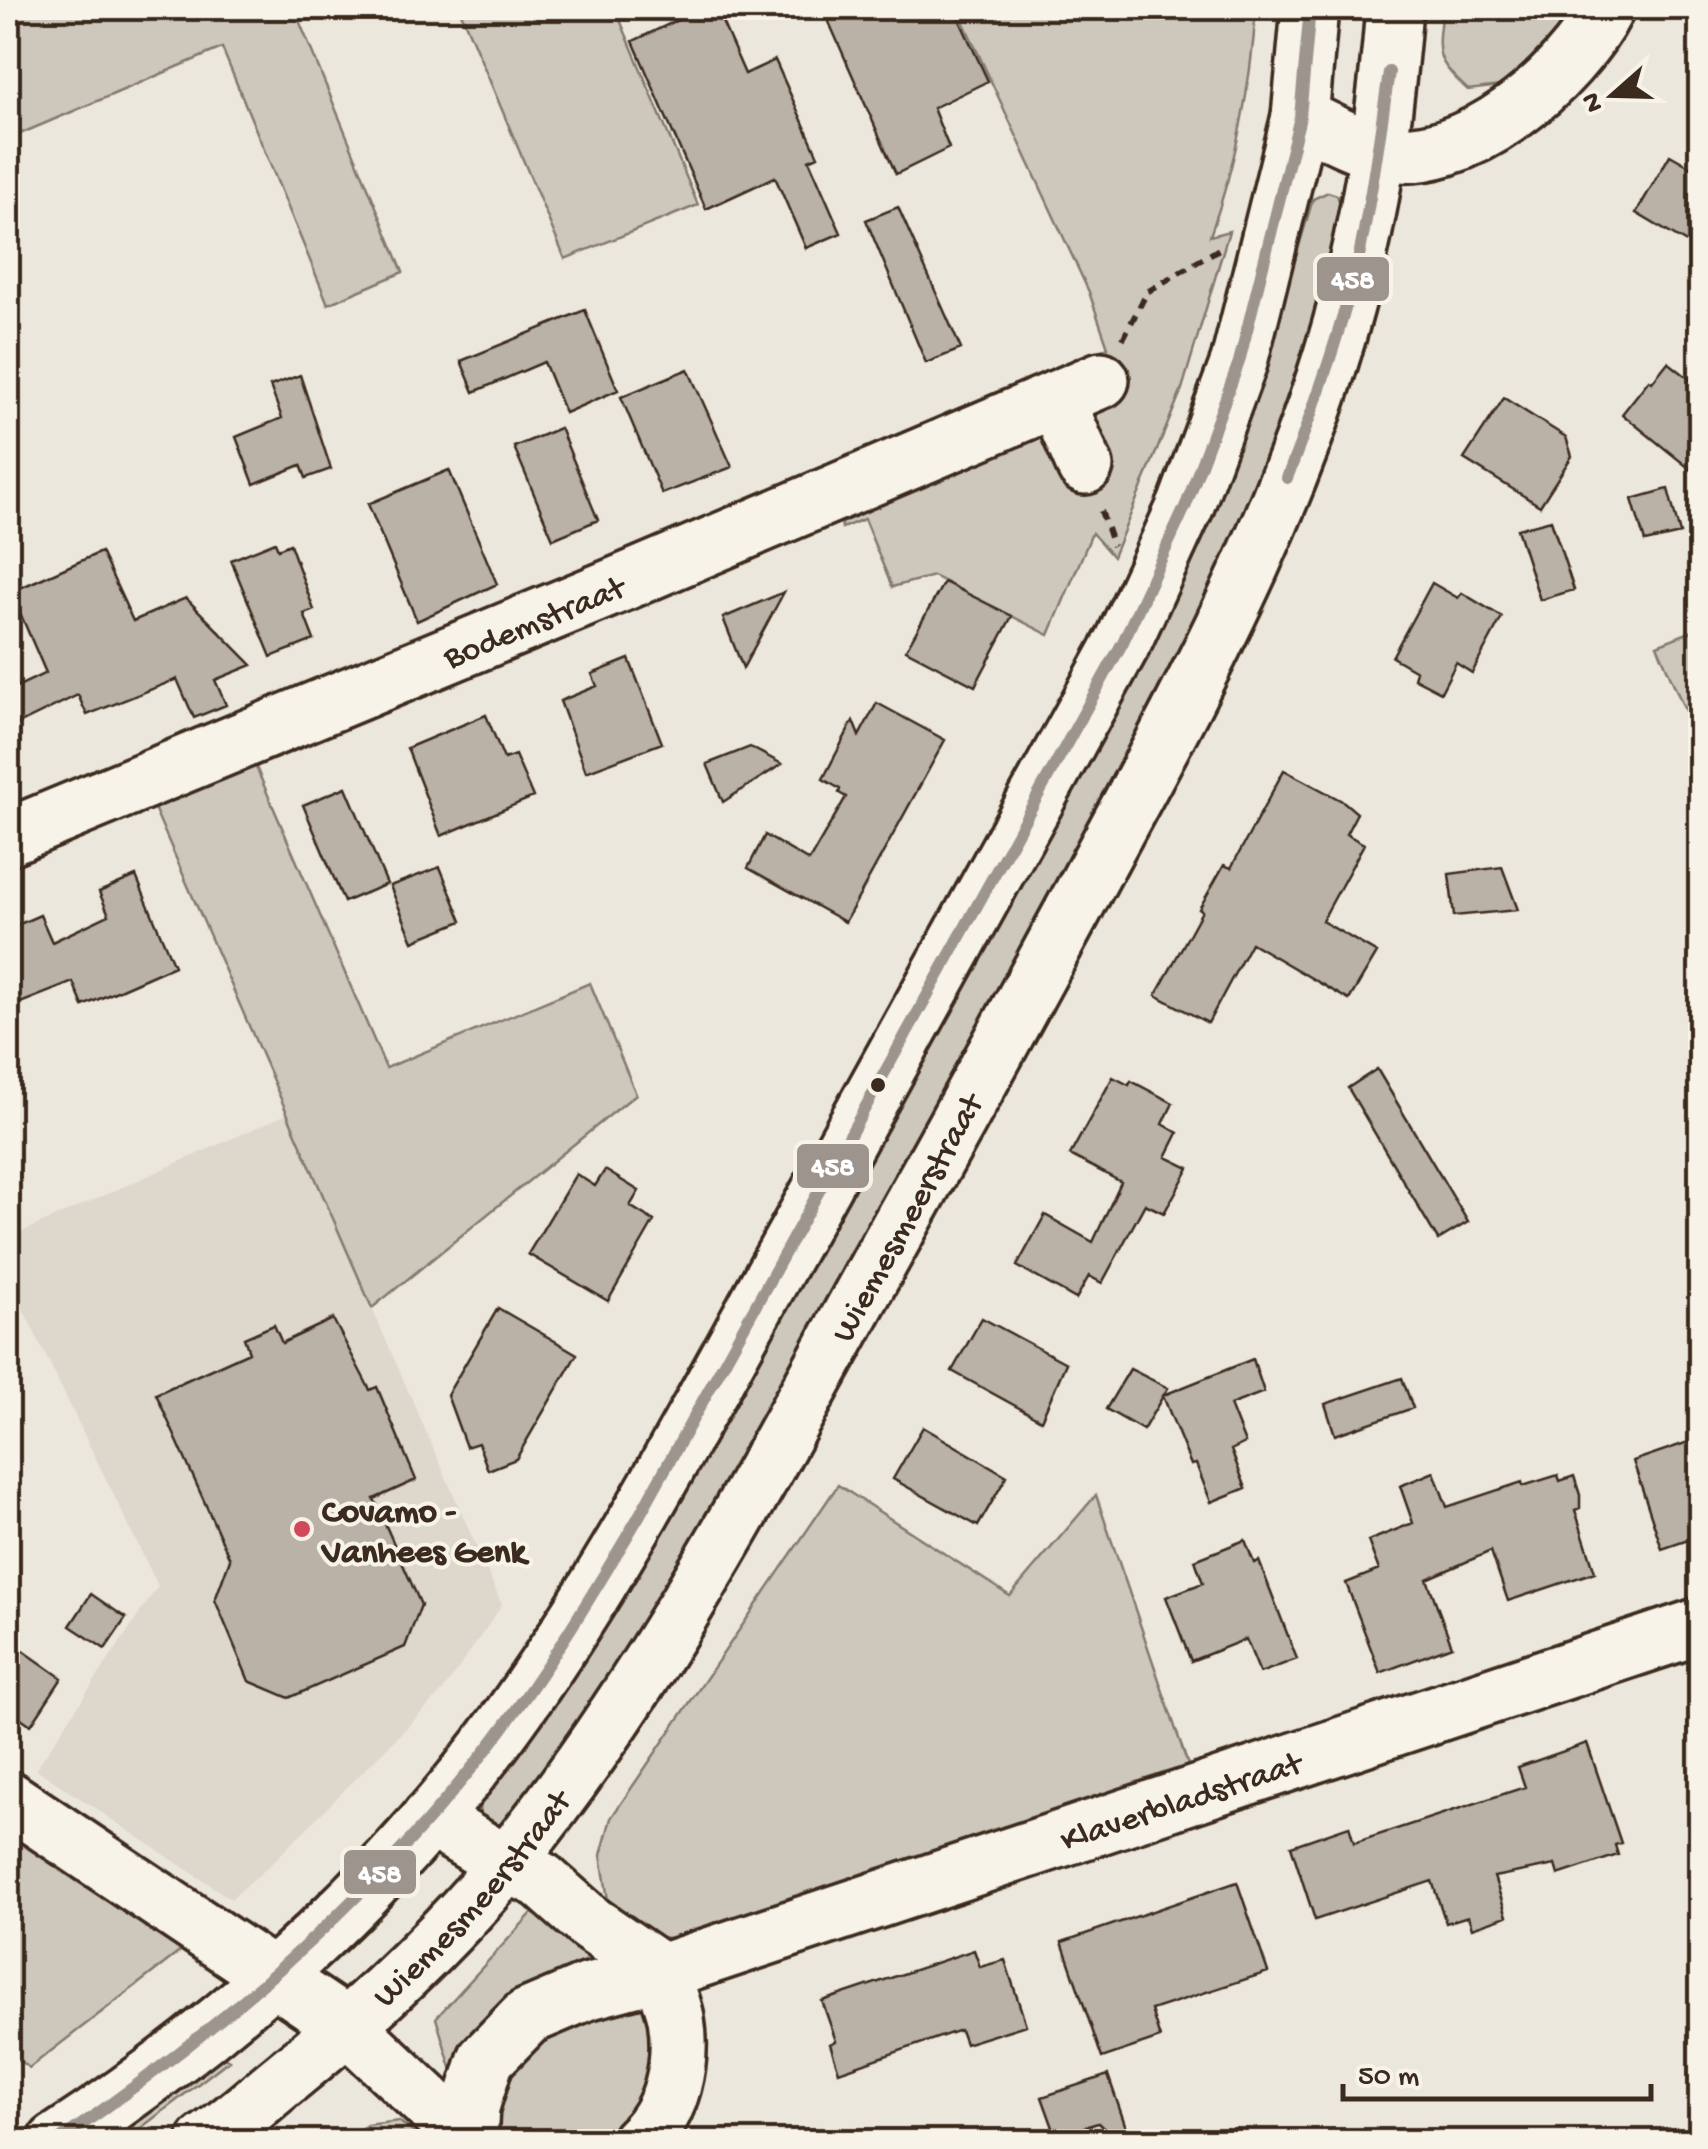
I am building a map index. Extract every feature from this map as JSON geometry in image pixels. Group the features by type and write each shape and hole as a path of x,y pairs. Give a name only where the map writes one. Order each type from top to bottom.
{"main road":[{"path":"56,2142 175,2056 347,1911 430,1818 532,1688 636,1522 1124,642 1186,505 1239,362 1300,116 1310,8"},
{"name":"Wiemesmeerstraat","path":"206,2142 348,2027 412,1966 506,1864 608,1726 706,1569 982,1078 1206,667 1256,560 1317,399 1353,279 1378,151 1394,8"},
{"path":"1300,116 1378,151 1415,153 1469,139 1530,101 1568,60 1606,8"},
{"path":"1085,466 1093,374"},
{"name":"Bodemstraat","path":"8,837 1093,374"},
{"name":"Klaverbladstraat","path":"471,2141 471,2107 486,2059 527,2018 586,1992 661,1972 1700,1626"},
{"path":"8,1799 348,2027 471,2141"},
{"path":"430,1818 506,1864 542,1880 592,1924 661,1972 676,2017 677,2075 656,2126 639,2142"}],"path":[{"path":"1093,374 1147,292 1224,246"}],"shaded area":[{"path":"8,8 288,8 296,13 403,272 328,304 222,48 8,139"},
{"path":"459,8 615,8 698,205 565,259"},
{"path":"957,8 1256,8 1241,123 1210,236 1229,231 1182,389 1113,557 1092,533 1049,635 933,576 892,587 864,519 842,528 839,506 1027,428 1086,426 1092,403 1113,392 1097,352 1108,347 1089,292"},
{"path":"1442,8 1577,8 1565,31 1508,85 1468,90 1448,70 1440,54"},
{"path":"1328,192 1337,195 1343,212 1316,321 1242,539 897,1188 666,1586 587,1712 505,1821 495,1827 481,1821 478,1800 578,1663 649,1554 1071,790 1222,484 1251,409 1313,199"},
{"path":"1700,628 1700,746 1657,645"},
{"path":"249,751 386,1068 590,983 636,1094 372,1308 148,794"},
{"path":"287,1114 502,1605 442,1692 268,1867 231,1899 36,1769 158,1586 8,1278 8,1238"},
{"path":"838,1485 1010,1596 1096,1495 1189,1768 689,1941 635,1933 608,1900 601,1855 611,1818"},
{"path":"8,1834 182,1950 29,2068 8,2052"},
{"path":"532,1913 568,1933 601,1960 453,2074 436,2018"},
{"path":"645,2001 656,2021 657,2096 613,2141 506,2141 492,2132 492,2087 544,2027"},
{"path":"221,2055 229,2060 124,2141 104,2142"},
{"path":"399,2121 424,2141 340,2141 367,2125"}],"building":[{"path":"675,8 716,8 745,74 775,60 818,156 809,160 841,233 806,248 775,177 706,209 633,41 680,19"},
{"path":"857,8 954,8 988,81 933,108 949,148 896,174 828,20"},
{"path":"1670,155 1700,172 1700,251 1636,213"},
{"path":"898,207 961,349 926,363 866,220"},
{"path":"585,310 618,390 565,413 544,362 474,392 461,361"},
{"path":"1668,362 1700,387 1700,477 1622,414"},
{"path":"688,369 732,467 662,494 621,397"},
{"path":"300,375 331,469 306,478 301,465 254,484 236,437 282,418 270,386"},
{"path":"1504,398 1566,437 1572,456 1540,506 1464,459"},
{"path":"560,428 598,520 553,539 514,447"},
{"path":"449,470 497,584 417,621 368,504"},
{"path":"1668,489 1680,534 1645,542 1632,499"},
{"path":"1551,520 1574,590 1540,600 1517,529"},
{"path":"275,542 278,549 290,544 314,610 304,614 314,640 271,657 231,560"},
{"path":"101,552 133,621 186,598 252,665 215,680 226,705 194,718 177,679 87,715 78,695 8,729 8,691 46,673 11,592"},
{"path":"944,582 1012,616 975,686 906,650"},
{"path":"1432,583 1458,598 1462,593 1502,617 1472,673 1456,663 1441,692 1414,678 1416,671 1392,657"},
{"path":"784,592 743,668 723,618"},
{"path":"629,659 662,743 586,772 560,701 597,686 592,674"},
{"path":"877,703 945,740 845,922 748,868 765,835 809,861 846,797 823,779 853,721 859,736"},
{"path":"486,715 504,759 515,755 533,797 441,836 407,748"},
{"path":"750,747 782,764 723,802 707,764"},
{"path":"1284,770 1357,813 1346,834 1364,844 1322,921 1377,953 1349,1000 1251,943 1208,1023 1156,995 1224,865 1231,868"},
{"path":"346,787 387,884 344,902 303,805"},
{"path":"440,867 462,921 413,941 390,886"},
{"path":"1502,867 1518,910 1454,916 1449,874"},
{"path":"136,876 174,966 83,1006 73,982 8,1008 8,929 40,915 52,942 109,915 99,892"},
{"path":"1377,1069 1468,1222 1438,1240 1348,1088"},
{"path":"1113,1077 1129,1085 1131,1081 1173,1103 1163,1124 1178,1133 1166,1157 1189,1168 1164,1213 1145,1204 1102,1283 1089,1276 1076,1299 1017,1266 1045,1215 1093,1242 1121,1182 1070,1155"},
{"path":"605,1170 639,1191 630,1206 654,1221 608,1301 528,1254 576,1174 595,1186"},
{"path":"498,1308 577,1354 516,1459 488,1470 478,1443 466,1447 447,1395"},
{"path":"982,1318 1066,1363 1041,1420 952,1371"},
{"name":"Covamo - Vanhees Genk","path":"333,1319 370,1390 377,1387 416,1480 374,1499 421,1605 405,1647 289,1698 249,1681 215,1600 230,1559 156,1394 249,1352 244,1338 274,1325 282,1343"},
{"path":"1253,1359 1264,1392 1230,1405 1245,1443 1231,1450 1246,1488 1211,1502 1163,1396 1143,1430 1106,1409 1130,1369 1168,1388 1164,1395"},
{"path":"1402,1378 1413,1408 1335,1435 1325,1404"},
{"path":"923,1427 1007,1476 978,1526 893,1479"},
{"path":"1700,1438 1700,1536 1662,1549 1633,1461"},
{"path":"1434,1472 1447,1507 1522,1482 1523,1486 1558,1475 1560,1481 1574,1476 1580,1495 1580,1508 1575,1510 1595,1572 1508,1601 1491,1551 1427,1579 1452,1646 1380,1673 1346,1583 1379,1570 1368,1541 1413,1523 1400,1486"},
{"path":"1245,1540 1254,1563 1259,1561 1297,1659 1260,1673 1246,1639 1191,1661 1166,1597 1203,1583 1195,1560"},
{"path":"91,1594 126,1618 105,1649 70,1626"},
{"path":"8,1640 62,1678 31,1725 8,1709"},
{"path":"1587,1743 1621,1843 1615,1845 1618,1855 1558,1875 1555,1865 1494,1877 1507,1916 1472,1928 1468,1916 1446,1923 1432,1881 1315,1920 1291,1846 1349,1826 1354,1843 1525,1787 1518,1767"},
{"path":"1237,1882 1268,1972 1151,2010 1160,2038 1102,2058 1062,1942"},
{"path":"974,1950 980,1967 1005,1960 1026,2025 965,2044 960,2030 839,2072 830,2044 836,2041 822,2001"},
{"path":"1108,2075 1131,2142 1118,2142 1098,2123 1056,2136 1042,2097"}],"transit line":[{"name":"458","path":"57,2142 230,2011 338,1915 388,1864 483,1754 525,1697 638,1518 1123,642 1186,505 1239,362 1300,117 1310,8"},
{"name":"458","path":"1287,478 1327,369 1352,284 1368,210 1389,72"}],"place":[{"name":"Covamo - Vanhees Genk","path":"302,1529"}]}
